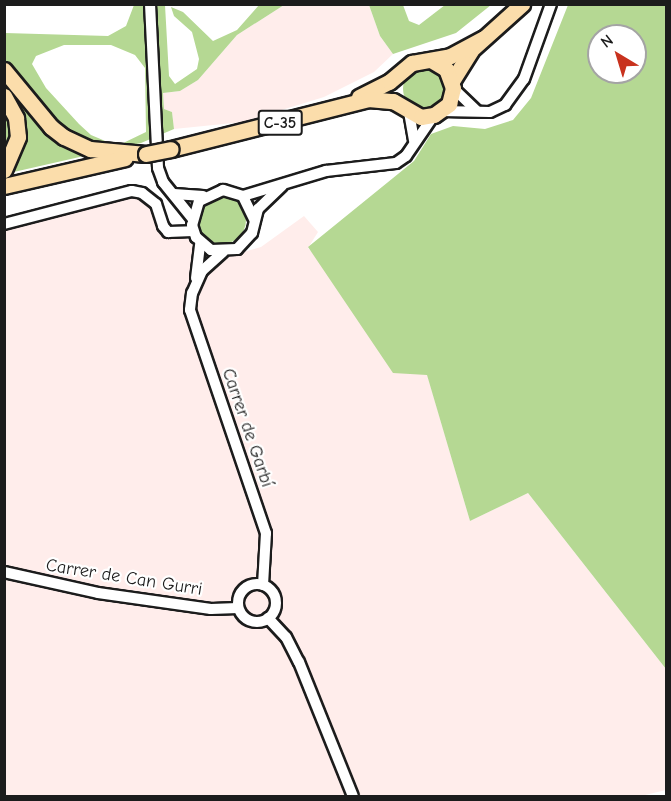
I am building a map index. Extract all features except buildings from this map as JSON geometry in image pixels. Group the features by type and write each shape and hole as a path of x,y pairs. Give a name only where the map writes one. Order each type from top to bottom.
{"highway":[{"name":"C-35","path":"4,186 171,149 345,104 377,99 405,109 438,113 453,85 462,61 522,4"},
{"name":"C-35","path":"345,104 380,88 412,63 450,56 484,38"},
{"path":"431,60 446,69 453,85"},
{"path":"4,70 51,127 64,137 90,149 146,154"},
{"path":"401,72 396,89 405,109"},
{"path":"4,96 16,118 18,137 4,170"},
{"path":"4,195 48,175"}],"street":[{"path":"150,4 158,168 163,183 192,218"},
{"path":"174,194 203,196 223,190 243,196 339,169 389,165 406,156 414,141 438,113 498,109 519,89 551,4"},
{"path":"453,85 477,111"},
{"path":"405,109 414,141"},
{"path":"203,196 192,218 193,231 200,243 223,252 237,249 248,239 258,209 282,186"},
{"path":"4,224 132,191 142,193 156,204 163,226 168,232 193,231"},
{"path":"243,196 254,219"},
{"name":"Carrer de Garbí","path":"200,243 196,283 191,300 192,319 266,533 263,585"},
{"name":"Carrer de Garbí","path":"196,283 208,264 223,252"},
{"name":"Carrer de Can Gurri","path":"4,572 86,591 211,609 238,608"},
{"path":"263,585 276,601 268,618 249,620 238,608 244,588 263,585"},
{"path":"268,618 286,636 296,656 353,796"}],"shaded area":[{"path":"284,5 369,5 380,36 393,54 374,72 324,97 243,122 174,129 172,112 164,109 163,93 180,91 198,80 237,35"},
{"path":"135,184 148,189 159,199 168,226 182,229 186,238 207,254 222,258 261,247 304,216 318,232 308,248 427,374 470,521 528,493 666,669 666,790 641,796 5,796 4,219"}],"green space":[{"path":"134,5 165,5 169,76 175,84 197,69 199,59 192,32 174,16 171,7 183,12 213,41 237,30 259,5 284,5 237,35 198,80 180,91 163,93 164,109 172,112 174,129 141,143 5,174 5,33 108,36 126,26","holes":["64,45 111,45 135,55 145,68 146,132 117,146 91,135 79,124 46,88 32,64 36,56"]},
{"path":"369,5 403,5 409,21 419,25 445,5 491,5 456,33 393,54 380,36"},
{"path":"568,5 666,5 666,669 528,493 470,521 427,375 393,373 308,247 414,161 431,134 453,126 485,129 513,120 531,98"},
{"path":"425,67 441,73 447,89 441,105 425,111 409,105 403,89 409,73"},
{"path":"217,196 227,196 239,203 246,215 246,225 239,237 227,244 217,244 202,233 198,225 198,215 209,200"}]}
